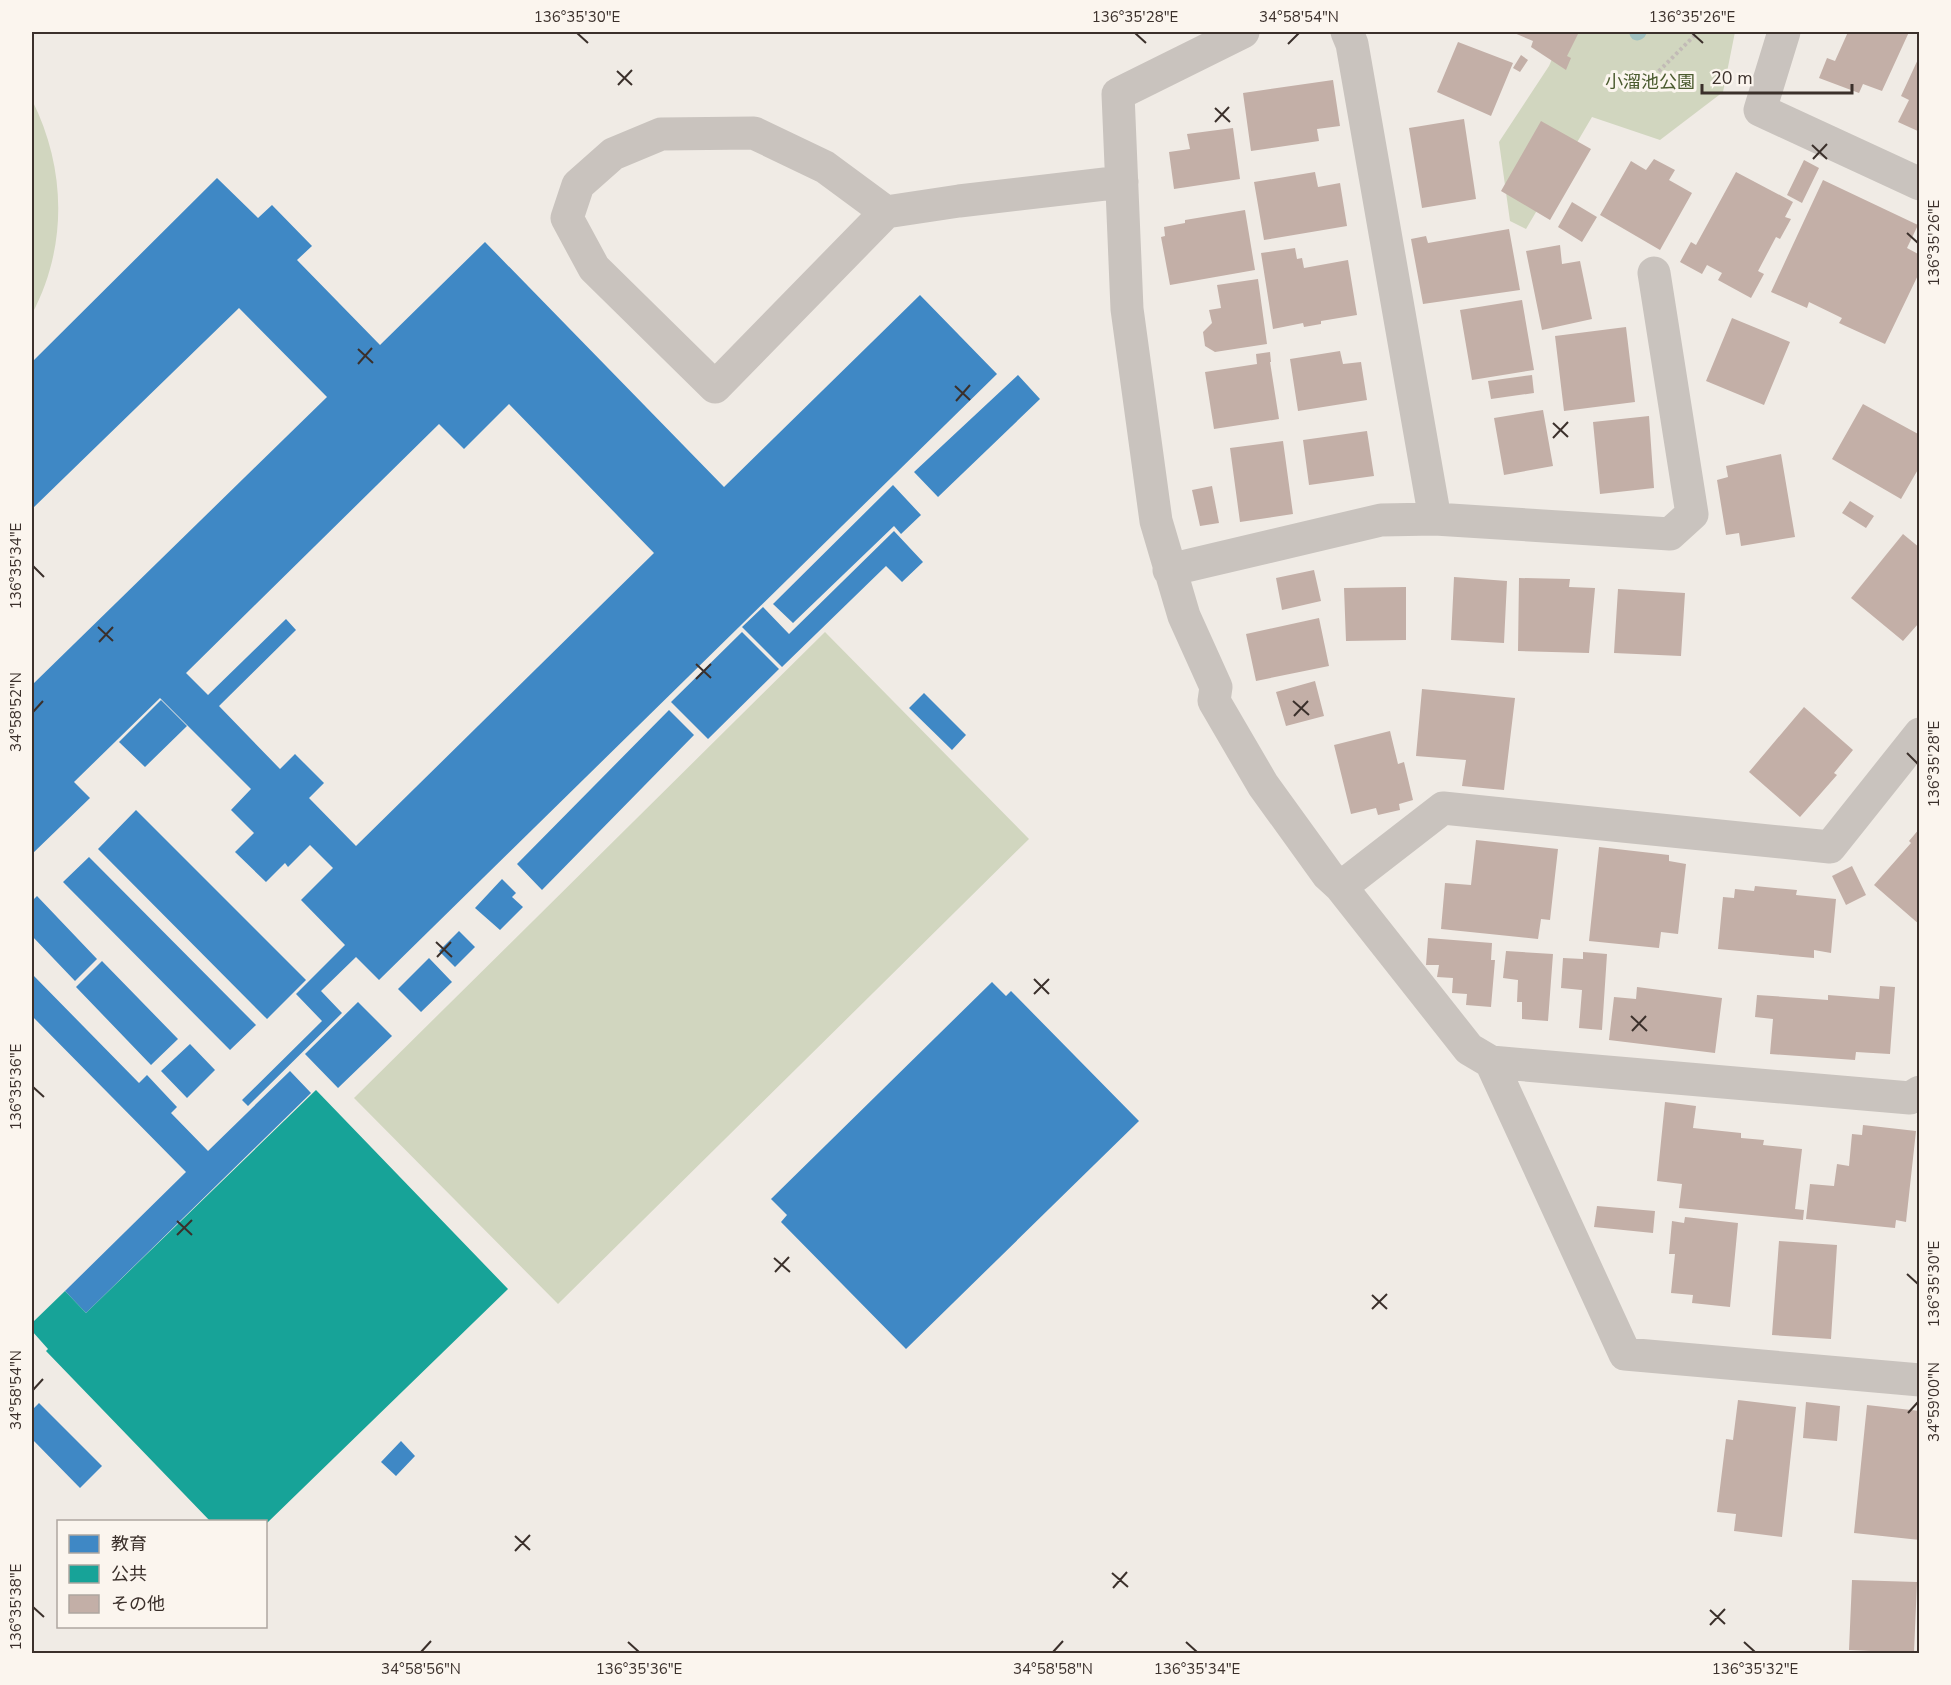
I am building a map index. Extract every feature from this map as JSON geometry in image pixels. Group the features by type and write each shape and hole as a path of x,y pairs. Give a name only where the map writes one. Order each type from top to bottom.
{"street":[{"path":"1243,32 1118,94 1127,309 1156,521 1184,616 1216,687 1214,701 1263,785 1328,875 1341,887 1469,1049 1491,1062 1910,1098 1920,1092"},
{"path":"1347,32 1352,44 1436,519"},
{"path":"1784,32 1760,110 1920,184"},
{"path":"886,212 825,167 754,133 661,134 613,154 578,185 567,218 594,268 715,387 886,212 1122,182"},
{"path":"1169,570 1381,520 1436,519 1670,534 1692,514 1654,273"},
{"path":"1341,887 1443,808 1830,847 1920,734"},
{"path":"1491,1062 1625,1354 1920,1380"}],"path":[{"path":"1646,84 1698,32"}],"green space":[{"name":"小溜池公園","path":"1564,32 1735,32 1723,92 1660,140 1592,117 1526,229 1510,221 1499,142 1549,66"},
{"path":"32,100 51,153 58,207 57,234 52,261 44,288 32,314"},
{"path":"825,632 1029,839 558,1304 354,1098"}],"building: 教育":[{"path":"217,178 258,218 272,205 312,246 297,260 380,345 485,242 724,487 920,295 997,374 379,980 356,957 321,991 342,1013 248,1106 242,1100 322,1021 296,994 345,945 301,900 333,868 310,845 288,867 285,863 266,882 235,852 254,833 231,810 251,789 160,698 74,782 90,798 32,854 32,685 327,397 239,308 32,509 32,362","holes":["509,404 654,553 356,846 309,798 324,783 295,754 280,769 219,706 296,630 286,619 208,695 186,673 439,424 464,449"]},
{"path":"1018,375 1040,399 938,497 914,472"},
{"path":"893,485 921,515 901,534 894,526 793,623 773,604"},
{"path":"894,531 923,562 902,582 886,566 782,667 742,627 763,607 789,634"},
{"path":"742,632 779,669 708,739 671,702"},
{"path":"924,693 966,735 952,750 909,708"},
{"path":"161,700 187,726 145,767 119,742"},
{"path":"669,710 694,735 542,890 517,864"},
{"path":"136,810 306,980 267,1019 98,849"},
{"path":"89,857 256,1025 230,1050 63,882"},
{"path":"502,879 516,893 512,897 523,907 500,930 475,908"},
{"path":"37,896 97,959 75,981 32,936 32,901"},
{"path":"459,931 475,947 455,967 439,951"},
{"path":"429,958 452,982 421,1012 398,989"},
{"path":"102,961 178,1039 151,1065 76,987"},
{"path":"32,974 139,1083 147,1075 177,1107 171,1113 208,1151 290,1071 311,1093 86,1313 65,1291 186,1172 32,1016"},
{"path":"992,982 1006,996 1011,991 1139,1121 906,1349 781,1222 787,1215 771,1199"},
{"path":"358,1002 392,1036 338,1088 305,1054"},
{"path":"190,1044 215,1070 187,1098 161,1071"},
{"path":"39,1403 102,1466 80,1488 32,1439 32,1410"},
{"path":"401,1441 415,1456 396,1476 381,1462"}],"building: 公共":[{"path":"316,1090 508,1289 267,1523 267,1520 209,1520 46,1351 48,1349 32,1331 32,1323 65,1291 86,1313"}],"building: その他":[{"path":"1512,32 1579,32 1567,56 1571,58 1566,70 1531,47 1533,41"},
{"path":"1848,32 1909,32 1882,91 1863,84 1859,93 1819,78 1827,58 1835,61"},
{"path":"1458,42 1513,63 1491,116 1437,92"},
{"path":"1521,55 1528,60 1520,72 1513,68"},
{"path":"1920,55 1920,132 1898,122 1909,100 1901,96"},
{"path":"1333,80 1340,126 1317,129 1319,141 1251,151 1243,93"},
{"path":"1464,119 1476,199 1422,208 1409,128"},
{"path":"1541,121 1591,149 1550,220 1501,191"},
{"path":"1233,128 1240,179 1174,189 1169,152 1190,149 1187,134"},
{"path":"1654,159 1675,170 1669,180 1692,193 1660,250 1600,215 1631,161 1646,170"},
{"path":"1804,160 1819,168 1802,203 1787,195"},
{"path":"1315,172 1318,187 1340,183 1347,226 1264,240 1254,182"},
{"path":"1736,172 1793,202 1785,217 1791,219 1780,239 1776,237 1758,271 1764,274 1751,298 1718,280 1722,273 1707,265 1702,274 1680,262 1691,242 1696,245"},
{"path":"1823,180 1918,225 1907,248 1920,255 1920,271 1885,344 1839,323 1842,318 1809,302 1807,308 1771,292"},
{"path":"1572,202 1597,217 1582,242 1558,227"},
{"path":"1245,210 1255,270 1170,285 1161,237 1165,236 1164,227 1185,223 1185,220"},
{"path":"1509,229 1520,290 1423,304 1411,239 1426,236 1428,243"},
{"path":"1560,245 1562,264 1580,261 1592,319 1542,330 1526,251"},
{"path":"1295,248 1297,259 1302,258 1304,268 1348,260 1357,315 1321,321 1321,324 1304,327 1303,323 1273,329 1261,253"},
{"path":"1258,279 1267,344 1215,352 1205,346 1203,332 1212,323 1209,310 1221,308 1217,285"},
{"path":"1522,300 1534,370 1472,380 1460,310"},
{"path":"1732,318 1790,342 1764,405 1706,381"},
{"path":"1626,327 1635,402 1564,411 1555,336"},
{"path":"1340,351 1343,364 1361,362 1367,400 1298,411 1290,359"},
{"path":"1270,352 1279,419 1214,429 1205,372 1257,364 1256,354"},
{"path":"1532,375 1534,393 1491,399 1488,381"},
{"path":"1863,404 1920,435 1920,466 1901,499 1832,459"},
{"path":"1543,410 1553,466 1504,475 1494,418"},
{"path":"1649,416 1654,488 1600,494 1593,422"},
{"path":"1367,431 1374,476 1309,485 1303,440"},
{"path":"1283,441 1293,514 1240,522 1230,448"},
{"path":"1781,454 1795,537 1741,546 1739,533 1726,535 1717,480 1728,477 1726,466"},
{"path":"1212,486 1219,523 1200,526 1192,490"},
{"path":"1850,501 1874,516 1866,528 1842,513"},
{"path":"1903,534 1920,548 1920,625 1918,624 1903,641 1851,598"},
{"path":"1314,570 1321,601 1282,610 1276,578"},
{"path":"1454,577 1507,581 1504,643 1451,640"},
{"path":"1519,578 1570,579 1569,587 1595,588 1589,653 1518,651"},
{"path":"1406,587 1406,640 1346,641 1344,588"},
{"path":"1618,589 1685,593 1681,656 1614,653"},
{"path":"1319,618 1329,666 1256,681 1246,634"},
{"path":"1315,681 1324,716 1286,726 1276,692"},
{"path":"1422,689 1515,698 1504,790 1462,786 1466,760 1416,756"},
{"path":"1804,707 1853,750 1834,773 1837,775 1800,817 1749,772"},
{"path":"1390,731 1398,764 1404,762 1413,800 1399,804 1400,810 1378,815 1376,808 1351,814 1334,745"},
{"path":"1920,828 1920,925 1874,885 1911,843 1909,841"},
{"path":"1476,840 1558,849 1550,920 1541,919 1538,939 1441,929 1445,883 1471,885"},
{"path":"1599,847 1669,855 1669,861 1686,864 1678,934 1661,932 1659,948 1589,941"},
{"path":"1852,866 1866,895 1846,905 1832,876"},
{"path":"1755,886 1797,890 1796,895 1836,899 1831,953 1814,950 1814,958 1718,949 1723,897 1734,898 1735,889 1754,891"},
{"path":"1428,938 1492,943 1491,960 1495,960 1491,1007 1466,1005 1467,994 1452,993 1453,978 1437,977 1439,965 1426,965"},
{"path":"1506,951 1553,954 1548,1021 1522,1019 1522,1002 1517,1002 1518,980 1503,978"},
{"path":"1583,952 1607,954 1602,1030 1579,1028 1582,990 1561,988 1563,958 1583,959"},
{"path":"1880,986 1895,987 1890,1054 1856,1052 1855,1060 1770,1054 1773,1019 1755,1017 1757,995 1828,1000 1828,995 1879,999"},
{"path":"1637,987 1722,998 1715,1053 1609,1040 1614,997 1636,999"},
{"path":"1665,1102 1696,1106 1693,1128 1741,1133 1741,1138 1764,1140 1763,1145 1802,1149 1795,1209 1804,1210 1803,1220 1679,1208 1682,1184 1657,1181"},
{"path":"1863,1125 1916,1131 1906,1222 1896,1220 1895,1228 1806,1219 1810,1184 1834,1186 1837,1164 1849,1166 1852,1134 1862,1135"},
{"path":"1597,1206 1655,1211 1653,1233 1594,1227"},
{"path":"1685,1217 1738,1223 1730,1307 1692,1303 1693,1295 1671,1293 1675,1254 1669,1254 1672,1221 1684,1223"},
{"path":"1779,1241 1837,1245 1831,1339 1772,1335"},
{"path":"1738,1400 1796,1407 1782,1537 1734,1531 1736,1514 1717,1512 1726,1439 1733,1440"},
{"path":"1806,1402 1840,1406 1837,1441 1803,1438"},
{"path":"1867,1405 1920,1411 1920,1540 1854,1533"},
{"path":"1852,1580 1917,1582 1914,1653 1849,1650"}]}
